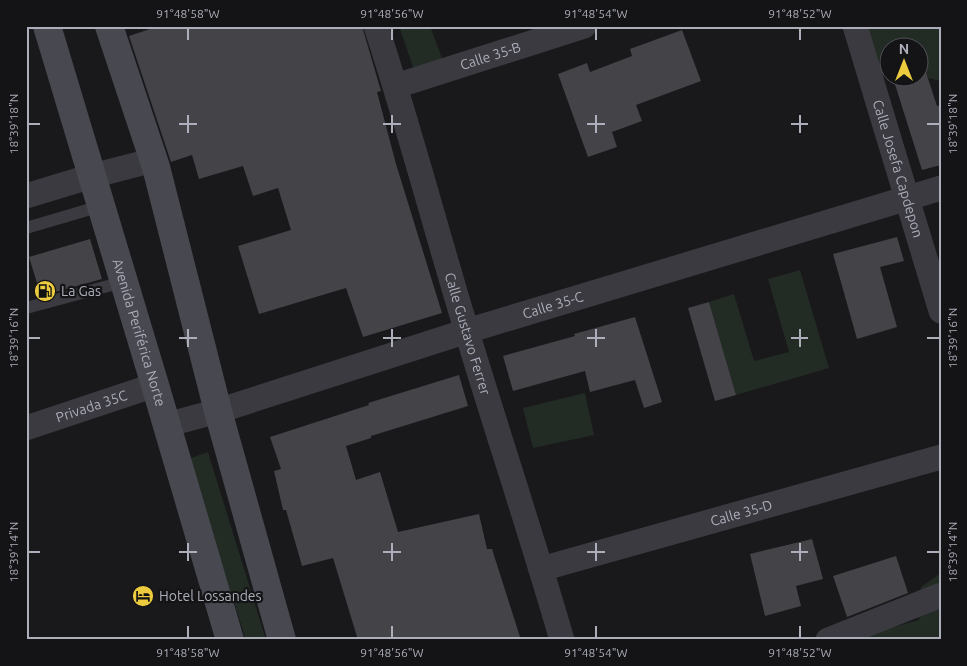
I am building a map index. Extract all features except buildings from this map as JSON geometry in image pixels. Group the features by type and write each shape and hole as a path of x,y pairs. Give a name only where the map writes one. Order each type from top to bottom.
{"main road":[{"name":"Avenida Periférica Norte","path":"47,26 230,640"},
{"path":"109,26 154,160 218,411 282,640"}],"street":[{"name":"Calle Gustavo Ferrer","path":"376,26 396,86 467,331 562,640"},
{"name":"Calle 35-B","path":"396,86 584,26"},
{"name":"Calle Josefa Capdepon","path":"855,26 941,311"},
{"path":"26,196 154,160"},
{"name":"Calle 35-C","path":"166,425 218,411 467,331 941,188"},
{"name":"Privada 35C","path":"26,428 155,384"},
{"name":"Calle 35-D","path":"541,569 941,457"},
{"path":"828,640 941,595"}],"lane":[{"path":"26,228 101,206"},
{"path":"26,308 123,282"}],"shaded area":[{"path":"399,26 430,26 443,61 414,70"},
{"path":"867,26 941,26 941,81 930,78 930,38 880,38 880,59 878,60"},
{"path":"800,270 829,368 736,395 709,302 734,294 754,361 789,352 768,279"},
{"path":"585,393 594,435 533,448 523,408"},
{"path":"208,452 266,640 246,640 188,459"},
{"path":"941,573 941,640 846,640 919,620 921,587"}],"place":[{"name":"La Gas","path":"45,291"},
{"name":"Hotel Lossandes","path":"143,596"}]}
